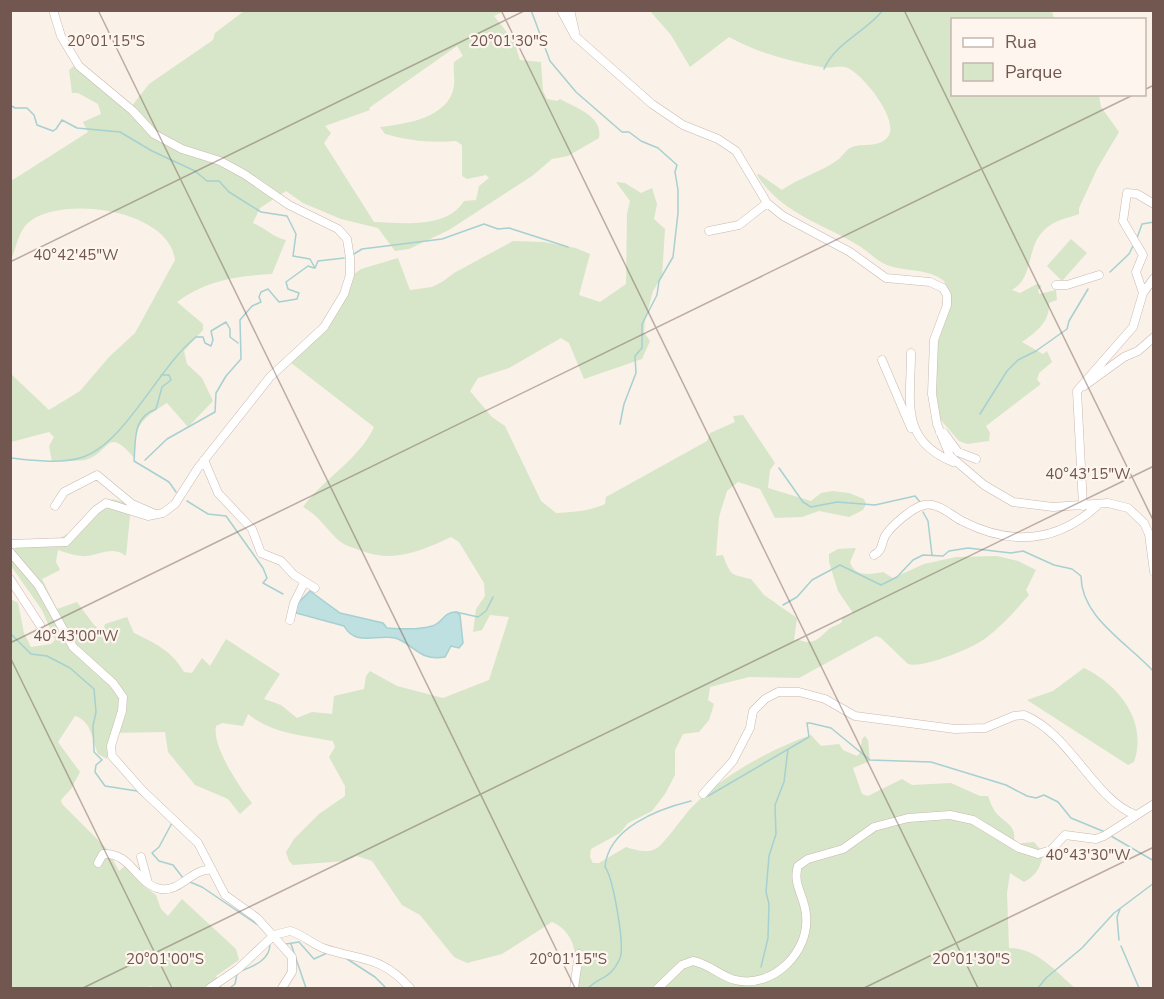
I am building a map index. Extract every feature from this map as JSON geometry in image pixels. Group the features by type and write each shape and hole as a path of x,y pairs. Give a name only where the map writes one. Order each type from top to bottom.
{"street":[{"path":"10,544 66,542 96,510 106,503 116,504 142,515 156,514 175,504 204,460 277,368 324,327 348,282 349,244 338,229 289,205 244,174 220,161 165,142 154,134 133,111 79,66 61,36 53,10"},
{"path":"561,10 575,36 665,115 718,139 736,151 767,203 783,216 850,252 886,278 936,284 945,291 947,305 936,332 932,370 933,404 946,452 957,464"},
{"path":"570,10 575,36"},
{"path":"1143,293 1136,272 1142,258 1142,251 1123,221 1127,194 1137,194 1154,204"},
{"path":"709,231 739,225 767,203"},
{"path":"1056,285 1067,285 1099,275"},
{"path":"1079,419 1076,399 1080,384 1128,333 1136,319 1143,293 1154,278"},
{"path":"1083,506 1079,419 1080,399 1085,385 1124,357 1138,351 1154,337"},
{"path":"911,353 910,414 916,434"},
{"path":"882,360 900,408 924,446 957,464 984,485 1013,502 1053,507 1120,504 1144,523 1152,542 1154,572"},
{"path":"940,432 944,433 958,452 976,459"},
{"path":"204,460 218,493 252,529 261,553 281,561 304,583 315,588"},
{"path":"55,506 64,492 97,475 132,504 156,514"},
{"path":"874,555 880,551 887,534 924,505 937,506 980,528 1032,539 1079,519 1098,505"},
{"path":"10,552 39,586 73,647 113,683 123,697 122,711 111,746 112,756 142,790 198,843 225,895 257,918 274,935 293,961 292,972 282,988"},
{"path":"10,579 40,625"},
{"path":"291,620 294,603 304,583"},
{"path":"703,794 733,760 750,728 753,711 770,695 790,691 825,699 855,716 948,729 985,728 1014,716 1024,715 1073,754 1117,804 1136,815"},
{"path":"658,988 682,965 693,961 732,980 742,982 755,981 779,971 793,959 806,926 806,911 796,883 798,866 808,859 843,849 874,827 908,818 957,816 982,824 1019,848 1038,854 1050,850 1065,835 1096,839 1154,804"},
{"path":"98,863 103,854 121,857 150,886 164,889 176,887 201,871 212,870"},
{"path":"141,857 150,886"},
{"path":"210,988 238,969 274,935 295,933 324,948 371,960 395,973 410,988"},
{"path":"574,988 579,954"}],"green space":[{"path":"244,11 504,11 494,16 514,41 520,60 541,62 543,91 547,99 557,101 560,99 593,118 599,130 599,138 568,156 552,159 532,176 449,230 409,249 395,251 378,228 341,219 303,203 286,191 260,208 253,223 286,240 272,274 222,280 199,289 177,302 203,324 203,330 184,351 187,364 202,378 213,401 188,427 167,403 151,414 138,430 134,458 125,448 113,442 93,457 85,460 52,462 49,446 54,437 49,432 11,442 11,374 49,410 80,391 109,357 135,333 175,260 168,243 154,229 135,218 88,209 65,209 45,214 29,222 20,234 11,259 11,181 88,132 83,122 101,114 98,104 78,93 72,93 69,70 76,64 131,107 149,84 213,40 215,33","holes":["457,46 463,56 454,62 454,86 444,105 435,112 414,121 380,127 385,134 403,138 429,142 456,141 462,145 462,176 467,179 486,175 489,178 479,186 476,200 464,201 447,216 424,222 374,222 324,143 331,133 325,126 370,110 369,108"]},
{"path":"650,11 1052,11 1054,18 951,18 951,96 1099,96 1101,107 1119,132 1097,169 1079,208 1079,214 1055,222 1043,231 1033,249 1025,276 1012,290 1020,293 1037,284 1042,286 1038,290 1039,294 1056,290 1057,300 1049,303 1045,321 1022,342 1043,354 1047,351 1052,362 1039,373 1037,380 1041,384 986,426 990,433 989,441 967,444 959,441 938,417 933,340 949,298 944,281 931,274 883,263 861,247 791,209 767,188 757,175 759,174 782,190 832,164 850,148 874,144 887,138 890,131 889,121 871,89 848,68 809,65 785,59 751,48 729,37 690,67 671,35"},
{"path":"616,182 625,183 641,193 652,188 657,204 654,219 665,229 662,276 653,291 645,321 644,332 650,341 642,359 584,379 569,343 561,338 509,368 478,378 470,391 492,417 505,426 541,501 556,513 587,510 605,504 606,497 707,441 710,433 735,422 733,416 743,415 775,463 770,470 768,488 811,501 821,493 833,491 849,493 864,499 866,504 863,510 849,517 819,511 802,517 775,518 760,489 738,482 727,491 719,517 716,556 723,555 732,573 751,579 764,595 797,618 794,641 798,639 811,642 842,622 842,618 853,613 838,591 829,562 829,554 838,549 856,548 850,562 859,573 883,572 893,578 924,564 956,557 997,556 1018,561 1036,570 1026,590 1029,595 1003,623 979,642 947,657 915,665 908,664 876,636 799,678 749,677 710,687 708,700 714,704 709,720 699,732 683,734 675,750 675,775 665,794 652,811 628,823 620,833 591,849 590,857 593,863 599,863 626,847 646,851 657,848 689,810 706,794 733,773 779,748 811,735 821,746 839,744 843,750 857,756 865,736 868,740 870,761 853,768 862,794 868,796 902,779 912,785 951,783 980,796 988,796 996,813 1013,830 1013,844 1034,842 1043,852 1038,870 1028,880 1024,882 1010,873 1007,893 1009,948 1037,956 1075,988 573,988 576,959 572,941 561,927 552,922 502,954 467,963 454,957 420,915 402,905 372,861 357,856 345,861 293,865 289,861 286,852 294,839 319,814 345,796 345,786 329,757 335,747 333,741 278,730 248,714 243,726 222,723 216,726 216,735 222,755 252,803 240,814 228,799 195,785 168,752 165,732 112,733 107,759 98,754 85,722 75,716 58,742 80,772 71,789 61,800 62,804 107,849 119,871 126,865 146,888 156,895 161,909 168,916 182,899 236,949 239,960 216,976 222,988 153,988 151,986 147,988 11,988 11,599 18,603 24,633 31,647 51,644 55,640 42,610 11,566 10,550 13,552 20,542 47,541 62,537 94,508 109,500 119,501 131,507 126,556 112,551 81,556 58,550 56,562 60,570 42,579 57,609 77,602 94,625 103,632 105,624 127,617 134,633 168,653 184,672 192,673 202,658 210,666 226,639 280,674 264,699 281,705 297,718 312,712 332,714 334,696 364,689 366,676 370,671 397,686 443,698 489,680 509,617 490,615 482,630 473,632 476,609 485,596 484,583 459,542 451,537 407,554 385,556 374,554 345,545 317,517 303,507 360,449 374,427 286,359 324,325 339,294 353,275 361,269 398,258 410,290 432,287 513,241 544,242 576,248 590,254 579,295 600,302 626,284 627,214 630,201"},
{"path":"1071,239 1087,253 1062,281 1047,266"},
{"path":"1084,668 1097,675 1119,694 1134,719 1137,747 1134,762 1128,765 1027,700 1053,691"}],"water":[{"path":"310,591 340,613 383,623 387,628 410,629 436,625 448,614 456,612 460,615 463,643 459,648 451,646 445,657 436,658 422,655 395,638 354,636 344,626 296,613 296,605"}],"waterway":[{"path":"531,10 550,61 576,92 622,132 629,132 641,141 658,148 677,165 675,172 678,213 673,257 659,281 657,295 642,324 642,348 635,356 636,373 624,404 620,424"},
{"path":"824,69 835,52 883,10"},
{"path":"10,105 15,108 27,108 34,115 37,125 53,131 62,120 77,128 120,132 152,151 195,171 207,181 219,181 229,192 261,212 287,216 296,234 293,256 310,259 315,268"},
{"path":"1137,238 1142,224 1154,222"},
{"path":"354,254 362,249 442,239 484,224 498,229 509,228 568,247"},
{"path":"1110,272 1129,254 1133,246"},
{"path":"315,268 318,261 344,258"},
{"path":"145,460 167,439 215,412 216,393 226,376 241,359 240,320 252,306 261,302 259,297 261,292 268,289 279,302 297,299 299,293 288,289 286,282 308,266 314,268"},
{"path":"980,414 1007,371 1018,360 1036,351 1067,329 1069,321 1088,289"},
{"path":"10,458 63,461 80,458 96,450 112,438 182,350 196,337 203,337 205,343 211,346 213,340 211,331 226,322 230,329 230,337 238,343"},
{"path":"161,375 169,375 171,380 162,387 156,409 148,413 139,424 134,461 169,482 176,492"},
{"path":"779,468 803,502 811,507 837,502 875,505 915,496 920,502"},
{"path":"187,501 208,514 226,516 263,568 267,578 263,583 283,594"},
{"path":"923,512 928,521 932,555"},
{"path":"783,605 797,597 812,580 840,565 881,585 897,577 913,560 923,555 943,556 949,551 968,548 1011,553 1023,551 1054,565 1072,569 1081,576 1083,591 1097,617 1154,672"},
{"path":"456,612 478,617 486,611 493,597"},
{"path":"10,633 31,654 47,656 70,668 94,689 96,712 93,726 94,752 102,760 96,765 95,772 105,786 137,791 143,796"},
{"path":"708,796 809,737 807,723 810,723 831,728 870,760 931,762 1006,785 1027,796 1036,798 1044,795 1058,802 1071,818 1105,832"},
{"path":"761,967 768,938 769,904 766,892 769,856 776,834 775,805 784,782 788,749"},
{"path":"588,988 613,970 620,958 620,926 615,897 605,867 608,853 615,841 637,822 664,809 691,801"},
{"path":"172,823 159,847 152,853 159,861 173,865 183,878"},
{"path":"1111,836 1154,861"},
{"path":"190,882 202,887 258,925"},
{"path":"1038,988 1046,978 1082,948 1114,913 1154,883"},
{"path":"1119,940 1117,917 1120,909"},
{"path":"286,944 299,942 314,959 327,953"},
{"path":"241,971 264,958 270,944"},
{"path":"291,944 306,988"},
{"path":"1121,946 1139,988"},
{"path":"344,957 375,977 386,988"},
{"path":"230,988 235,984 237,974"}]}
